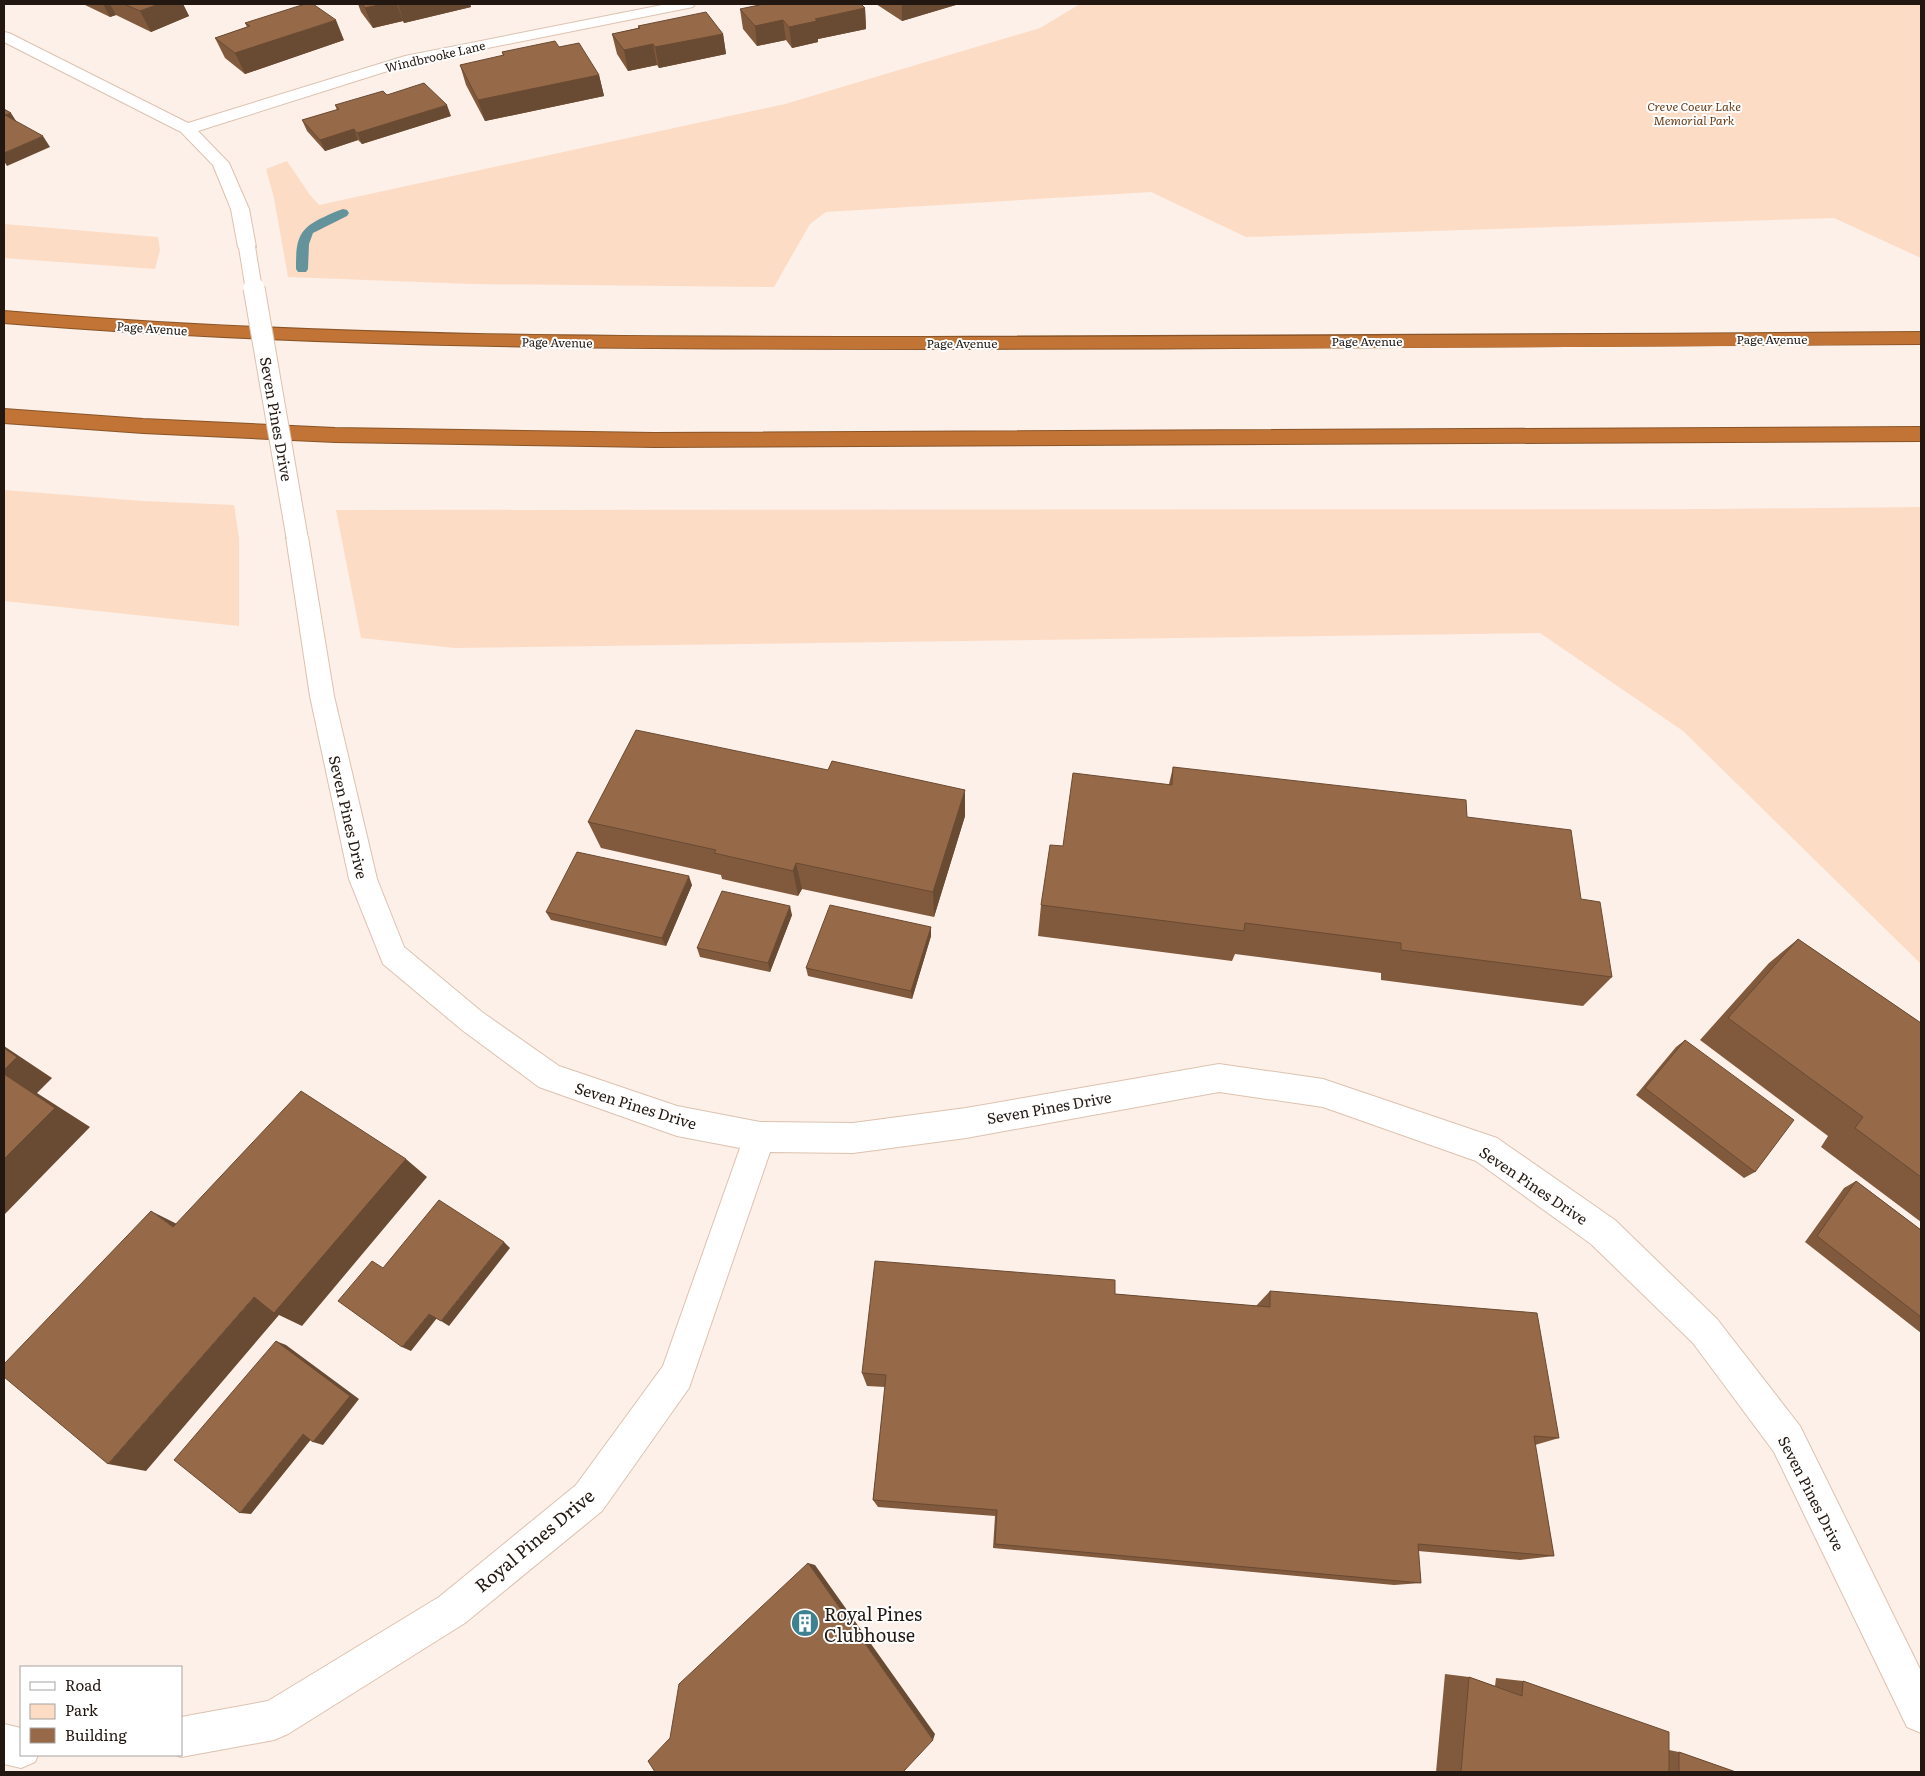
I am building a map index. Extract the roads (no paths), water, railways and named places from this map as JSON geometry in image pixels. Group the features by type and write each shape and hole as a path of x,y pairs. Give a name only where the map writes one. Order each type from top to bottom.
{"highway":[{"name":"Page Avenue","path":"4,317 184,330 326,337 664,344 1921,338"},
{"path":"4,416 143,426 335,435 654,440 1921,434"}],"street":[{"name":"Windbrooke Lane","path":"187,129 410,60 688,4"},
{"name":"Seven Pines Drive","path":"4,36 187,129 221,163 240,209 297,538 322,696 363,879 393,955 472,1021 550,1077 677,1121 760,1137 853,1138 892,1133 1219,1078 1323,1093 1486,1149 1603,1232 1705,1331 1787,1439 1921,1713"},
{"name":"Royal Pines Drive","path":"182,1737 274,1720 452,1610 589,1498 677,1376 760,1137"},
{"path":"4,1744 20,1748"}],"waterway":[{"path":"302,269 305,236 314,227 343,213"}],"place":[{"name":"Royal Pines Clubhouse","path":"805,1623"}],"park label":[{"name":"Creve Coeur Lake Memorial Park","path":"1694,113"}]}
